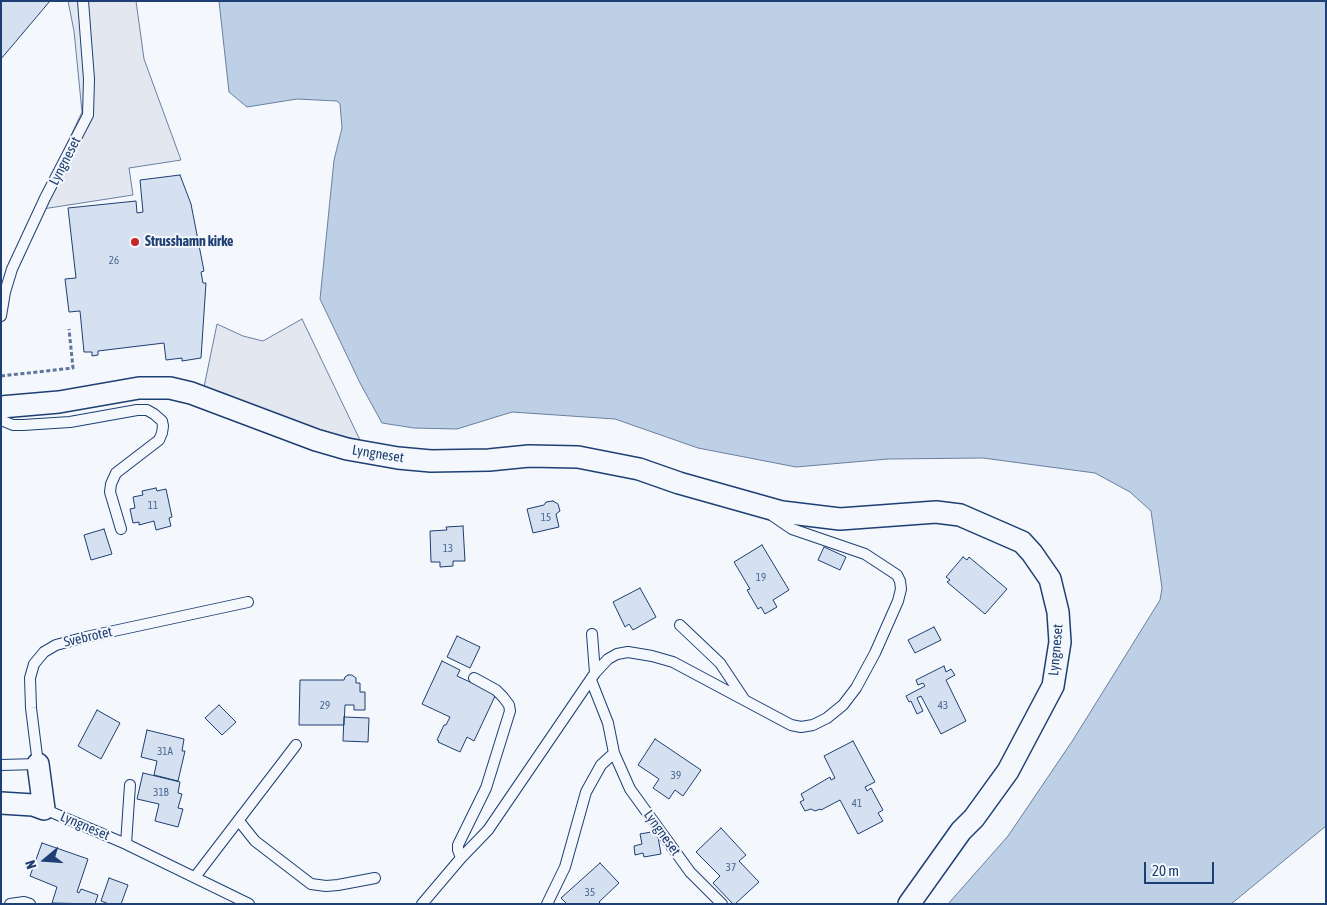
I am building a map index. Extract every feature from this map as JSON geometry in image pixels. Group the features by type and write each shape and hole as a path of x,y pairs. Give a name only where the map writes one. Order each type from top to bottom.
{"street":[{"name":"Lyngneset","path":"1,407 59,402 139,388 170,388 191,393 347,450 398,458 431,460 489,460 529,456 578,457 639,469 679,483 782,512 840,519 936,512 960,515 1022,542 1050,579 1060,621 1060,642 1053,686 1008,771 974,818 961,831 909,904"},
{"name":"Svebrotet","path":"38,764 44,809"},
{"path":"1,803 33,805 44,809"}],"lane":[{"name":"Lyngneset","path":"1,314 12,269 45,198 88,116 89,79 83,1"},
{"path":"1,420 13,425 70,422 136,410 147,410 162,421 162,433 158,440 116,474 111,484 110,492 121,529"},
{"name":"Lyngneset","path":"422,904 461,858 488,830 593,676 608,659 617,654 628,652 673,662 791,726 813,725 827,718 843,705 856,688 876,653 898,601 901,588 900,581 897,575 865,554 792,529 759,506"},
{"name":"Svebrotet","path":"38,764 31,708 30,678 34,664 44,652 56,645 86,637 248,602"},
{"name":"Lyngneset","path":"680,625 720,663 745,700"},
{"name":"Lyngneset","path":"592,634 593,676 608,724 614,753 630,789 690,872 722,904"},
{"path":"461,858 458,845 486,788 510,711 509,705 496,690 474,678"},
{"path":"195,877 296,745"},
{"path":"547,904 565,867 586,792 601,765 614,753"},
{"path":"1,765 38,764"},
{"name":"Lyngneset","path":"126,844 130,785"},
{"name":"Lyngneset","path":"44,809 126,844 249,904"},
{"path":"239,821 256,841 311,884 338,886 375,878"},
{"path":"10,904 24,902 30,904"}],"path":[{"path":"1,376 73,368 69,329"}],"shaded area":[{"name":"Strusshamn kirke","path":"68,1 136,1 144,59 181,160 129,168 133,195 36,210 82,112 74,31"},
{"path":"302,319 360,440 328,433 280,418 226,394 204,387 217,324 243,336 263,341"}],"water":[{"path":"219,1 1326,1 1326,826 1231,904 948,904 1008,836 1073,740 1160,600 1162,588 1151,511 1130,492 1095,473 983,458 888,459 796,467 698,448 615,419 512,412 457,429 414,428 382,423 360,383 320,299 334,160 342,128 340,104 337,101 297,99 247,107 229,92"}],"building":[{"path":"1,1 50,1 1,59"},
{"name":"Strusshamn kirke","path":"180,175 191,204 204,271 201,272 203,283 206,283 201,358 182,361 182,358 166,360 164,343 98,351 98,355 92,356 92,352 84,352 80,311 69,312 65,279 76,278 68,208 136,201 137,213 143,212 140,180"},
{"path":"156,488 157,491 166,489 172,517 169,518 171,526 156,530 154,521 139,525 139,522 133,523 130,509 135,508 133,497 143,495 142,491"},
{"path":"553,501 558,504 560,511 556,514 559,527 533,533 527,509"},
{"path":"463,526 465,561 453,561 453,566 440,567 440,562 431,562 430,531 447,530 446,527"},
{"path":"104,529 112,554 91,560 84,535"},
{"path":"762,545 789,590 773,600 777,607 765,614 761,607 758,609 747,590 750,589 734,562"},
{"path":"824,547 846,557 840,570 818,560"},
{"path":"963,557 967,560 969,557 1007,589 985,614 947,582 950,580 946,577"},
{"path":"640,588 656,617 633,630 629,624 625,627 613,602"},
{"path":"934,627 941,640 915,653 908,640"},
{"path":"457,636 480,647 470,668 447,657"},
{"path":"442,661 460,670 457,676 496,694 474,741 467,737 460,752 437,740 450,717 422,704"},
{"path":"944,666 946,672 951,669 955,675 946,680 966,721 941,734 921,696 917,698 923,711 917,714 911,701 909,702 906,696 925,686 923,683 918,685 916,680"},
{"path":"348,675 356,678 356,683 360,683 360,692 365,692 365,710 354,710 354,705 345,705 344,725 299,725 300,680 344,680"},
{"path":"219,705 236,722 222,735 205,718"},
{"path":"97,710 120,723 101,759 78,746"},
{"path":"344,717 369,718 368,742 343,741"},
{"path":"147,730 184,739 182,751 185,751 178,781 154,775 157,761 141,757"},
{"path":"655,739 701,770 683,796 675,790 669,799 653,788 659,779 638,765"},
{"path":"853,741 875,782 865,787 867,791 871,788 883,810 878,813 883,821 858,834 840,800 821,810 815,811 811,809 805,811 800,802 804,800 801,794 830,777 831,780 835,778 824,756"},
{"path":"143,773 180,782 178,793 182,794 178,808 183,809 178,827 155,821 159,804 137,799"},
{"path":"721,828 746,855 739,861 759,882 735,904 713,883 720,876 696,852"},
{"path":"657,831 661,854 644,857 643,853 635,855 634,846 642,844 640,834"},
{"path":"42,843 88,859 77,892 79,893 81,889 98,895 95,904 52,903 57,887 30,876"},
{"path":"600,863 619,883 599,902 601,904 567,904 561,898"},
{"path":"109,878 128,885 121,904 109,904 101,901"}],"place":[{"name":"Strusshamn kirke","path":"135,242"}]}
